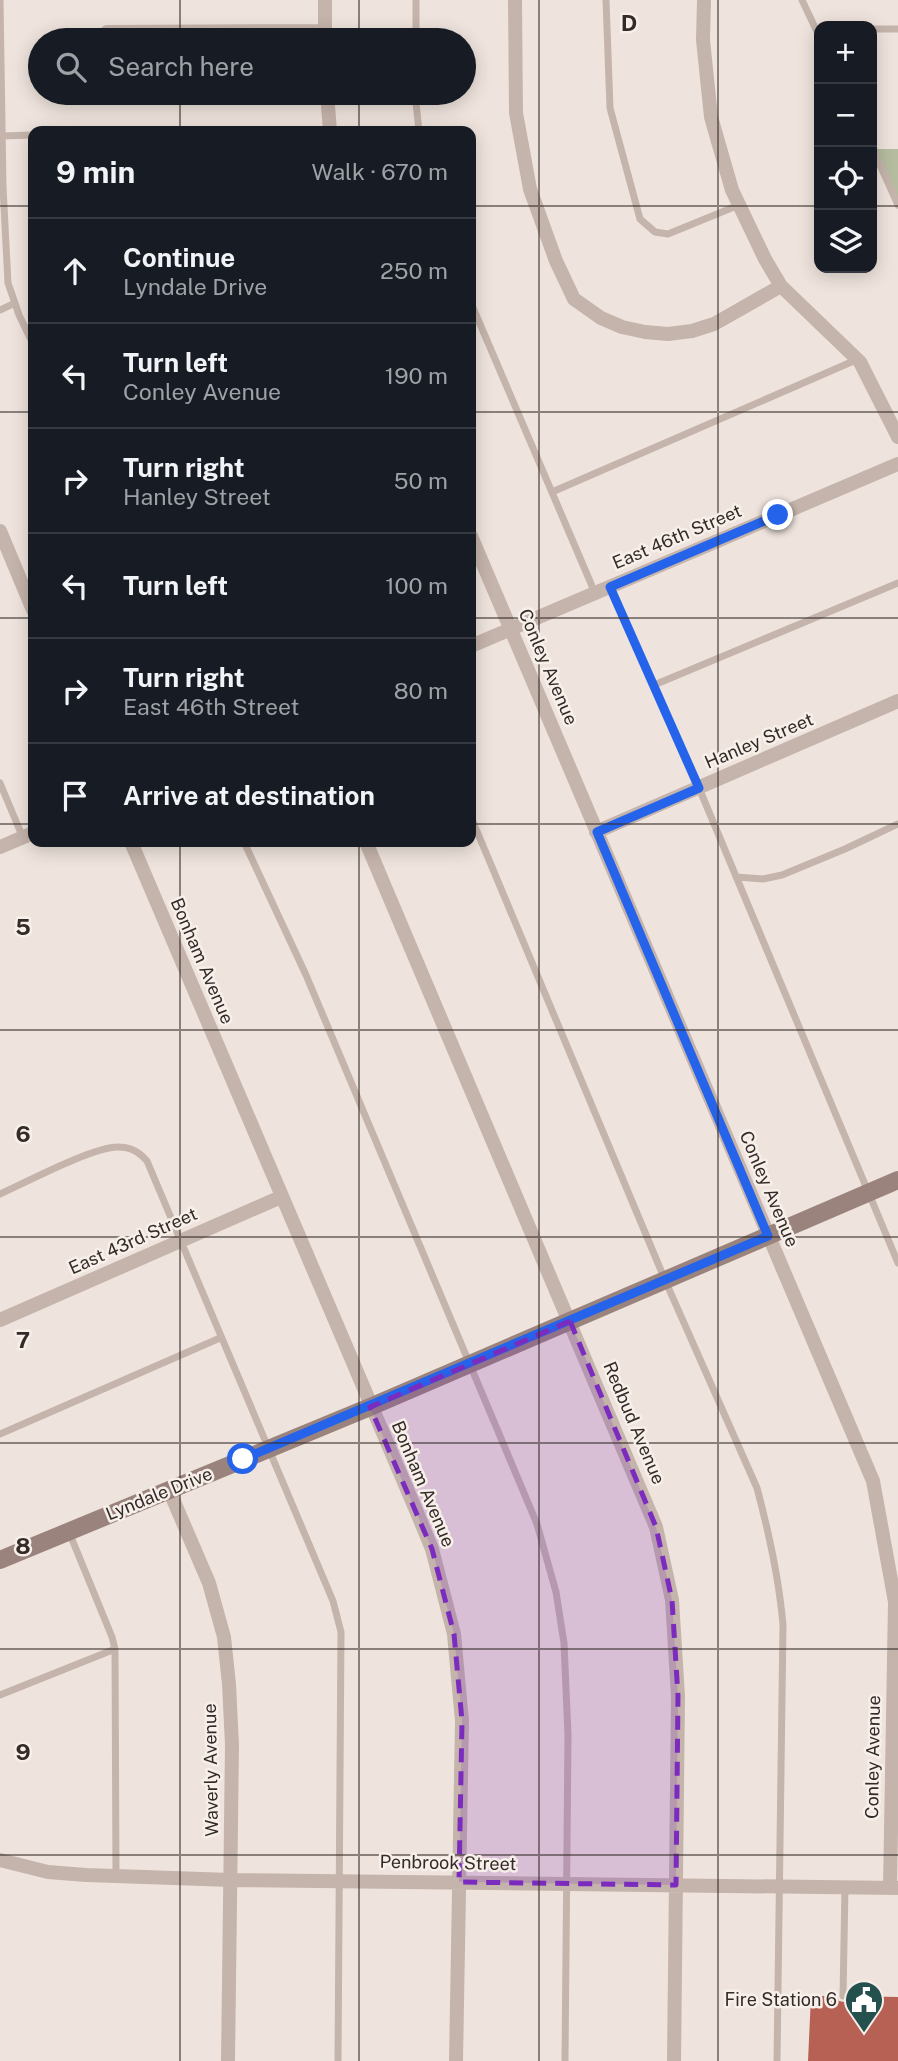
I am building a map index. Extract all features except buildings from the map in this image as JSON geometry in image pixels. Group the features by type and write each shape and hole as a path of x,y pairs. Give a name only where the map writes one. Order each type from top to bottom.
{"street":[{"path":"325,0 325,28"},
{"path":"515,0 516,113 530,189 556,261 574,299 622,327 668,334 692,331 714,324 781,286"},
{"path":"704,0 703,40 711,117 732,190 781,286 857,359 898,437"},
{"path":"328,105 330,126"},
{"name":"East 46th Street","path":"476,644 898,464"},
{"path":"0,531 28,598"},
{"name":"Conley Avenue","path":"476,548 873,1481 895,1602 894,1888"},
{"name":"Hanley Street","path":"597,832 898,701"},
{"path":"0,847 28,835"},
{"name":"Bonham Avenue","path":"133,847 432,1549 454,1634 462,1721 456,2061"},
{"name":"Redbud Avenue","path":"368,847 656,1527 673,1600 678,1696 674,2061"},
{"name":"Lyndale Drive","path":"0,1560 470,1364 898,1180"},
{"name":"East 43rd Street","path":"0,1320 281,1197"},
{"name":"Waverly Avenue","path":"169,1490 209,1583 224,1637 229,1684 232,1745 229,2061"},
{"name":"Penbrook Street","path":"0,1860 48,1872 231,1880 894,1888"}],"lane":[{"path":"1,0 2,136 8,283 28,333"},
{"path":"416,0 416,28"},
{"path":"606,0 610,108 640,219 655,232 668,234 739,205"},
{"path":"802,0 814,25"},
{"path":"877,29 898,29"},
{"path":"416,105 418,126"},
{"path":"2,136 28,135"},
{"path":"877,158 898,205"},
{"path":"0,310 15,303"},
{"path":"476,315 595,593"},
{"path":"552,492 857,359"},
{"path":"654,685 898,583"},
{"path":"610,587 699,788 898,1263"},
{"path":"0,783 28,835"},
{"path":"736,877 763,879 782,875 898,824"},
{"path":"476,829 665,1280 757,1488 771,1545 782,1625 777,2061"},
{"path":"246,847 306,975 537,1524 556,1592 564,1643 567,1707 565,2061"},
{"path":"0,1194 98,1151 114,1147 138,1152 147,1161 333,1601 341,1632 338,2061"},
{"path":"0,1434 220,1338"},
{"path":"69,1531 113,1637 115,1648 116,1876"},
{"path":"0,1695 115,1648"},
{"path":"843,1996 845,1887"}],"highlighted area":[{"path":"570,1321 656,1527 672,1600 678,1696 676,1885 459,1882 462,1721 454,1634 432,1549 370,1407"}],"green space":[{"path":"877,149 898,149 898,204 877,158"}],"place":[{"name":"Fire Station 6","path":"864,2034"}],"route":[{"path":"243,1459 768,1236 597,832 699,788 610,587 778,515"}]}
